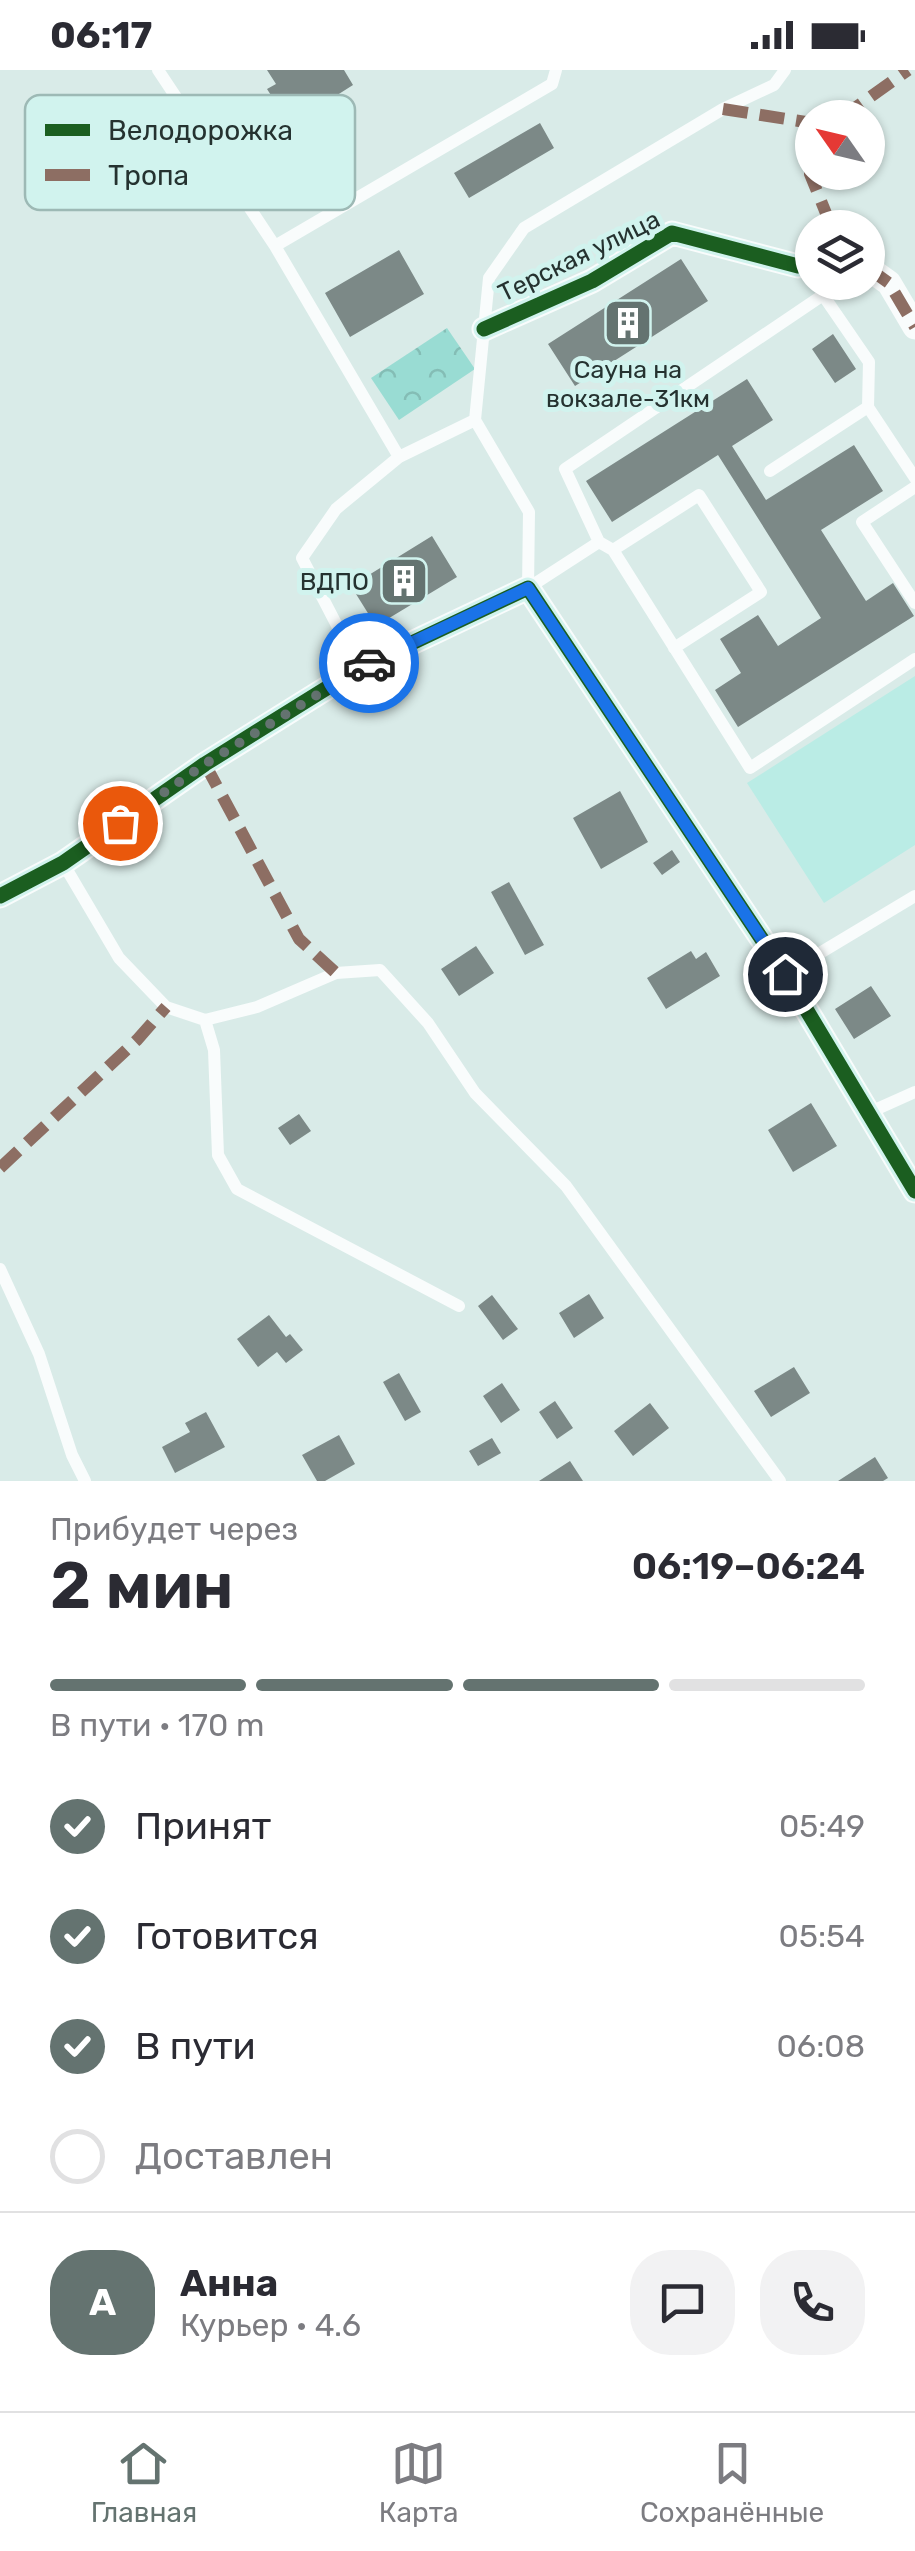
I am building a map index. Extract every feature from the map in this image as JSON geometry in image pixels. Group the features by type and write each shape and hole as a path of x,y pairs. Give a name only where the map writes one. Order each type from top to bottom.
{"street":[{"name":"Терская улица","path":"484,329 592,281 672,233 795,265"},
{"path":"885,279 915,327"},
{"path":"0,896 63,863 205,764 360,668 528,588 785,974 915,1191"}],"lane":[{"path":"158,70 175,95"},
{"path":"355,199 552,84 556,70"},
{"path":"528,588 528,512 475,420 489,278 524,228 722,110 774,85 785,70"},
{"path":"251,210 399,457"},
{"path":"275,246 337,210"},
{"path":"915,478 868,407 870,362 822,295 564,469 599,542 613,550 750,768 915,659"},
{"path":"770,472 868,407"},
{"path":"360,668 302,558 336,509 399,457 475,420"},
{"path":"915,487 862,522 915,603"},
{"path":"613,550 699,495 761,592 674,648"},
{"path":"528,588 599,542"},
{"path":"63,863 119,958 166,1007 205,1020 257,1008 336,973 380,970 428,1023 475,1093 566,1186 780,1481"},
{"path":"785,974 915,896"},
{"path":"205,1020 214,1050 218,1155 236,1189 459,1306"},
{"path":"868,1113 915,1092"},
{"path":"0,1269 38,1354 72,1455 86,1481"}],"green space":[{"path":"447,328 475,369 399,420 371,378"}],"shaded area":[{"path":"915,676 915,845 824,903 747,783"}],"building":[{"path":"267,70 344,70 353,85 337,95 271,95 267,89 276,84"},
{"path":"540,123 554,148 469,198 454,173"},
{"path":"399,250 424,294 350,337 325,293"},
{"name":"Сауна на вокзале-31км","path":"681,259 708,301 575,386 548,344"},
{"path":"833,334 856,369 835,383 812,349"},
{"path":"747,379 773,420 732,446 766,500 854,445 883,491 821,530 866,601 893,583 914,616 738,727 715,690 741,673 720,639 758,615 778,646 821,618 718,455 612,522 586,481"},
{"name":"ВДПО","path":"432,536 457,577 376,626 351,586"},
{"path":"620,791 648,842 601,869 573,818"},
{"path":"672,850 680,862 662,875 653,863"},
{"path":"509,882 544,945 525,955 491,892"},
{"path":"476,946 494,973 459,996 441,969"},
{"path":"691,951 696,959 706,952 720,976 666,1009 647,978"},
{"path":"871,986 891,1016 854,1039 835,1009"},
{"path":"811,1103 837,1146 793,1172 768,1130"},
{"path":"299,1114 311,1131 290,1145 278,1128"},
{"path":"589,1294 604,1318 574,1338 559,1313"},
{"path":"492,1295 518,1329 503,1340 478,1306"},
{"path":"269,1315 286,1337 290,1334 303,1350 286,1363 277,1352 258,1367 237,1339"},
{"path":"794,1367 810,1393 771,1417 754,1391"},
{"path":"399,1373 421,1412 405,1421 383,1382"},
{"path":"502,1383 520,1410 501,1423 483,1396"},
{"path":"555,1401 573,1428 557,1439 539,1412"},
{"path":"650,1403 669,1428 633,1456 614,1431"},
{"path":"206,1412 225,1447 175,1473 162,1447 190,1432 185,1423"},
{"path":"339,1435 355,1464 325,1481 317,1481 302,1455"},
{"path":"492,1438 501,1453 478,1466 469,1451"},
{"path":"875,1457 888,1478 838,1481"},
{"path":"570,1461 583,1481 539,1481"}],"marked path":[{"path":"866,100 908,70"},
{"path":"723,109 795,120"},
{"path":"817,190 825,210"},
{"path":"885,280 915,327"},
{"path":"205,764 299,939 336,973"},
{"path":"0,1168 137,1040 166,1007"}],"cycle path":[{"path":"484,329 592,281 672,233 795,265"},
{"path":"0,896 63,863 205,764 359,668 528,588 785,974 915,1191"}],"way so far":[{"path":"120,823 205,764 369,663"}],"place":[{"name":"Сауна на вокзале-31км","path":"628,323"},
{"name":"ВДПО","path":"404,581"}],"route":[{"path":"369,663 528,588 785,974"}]}
